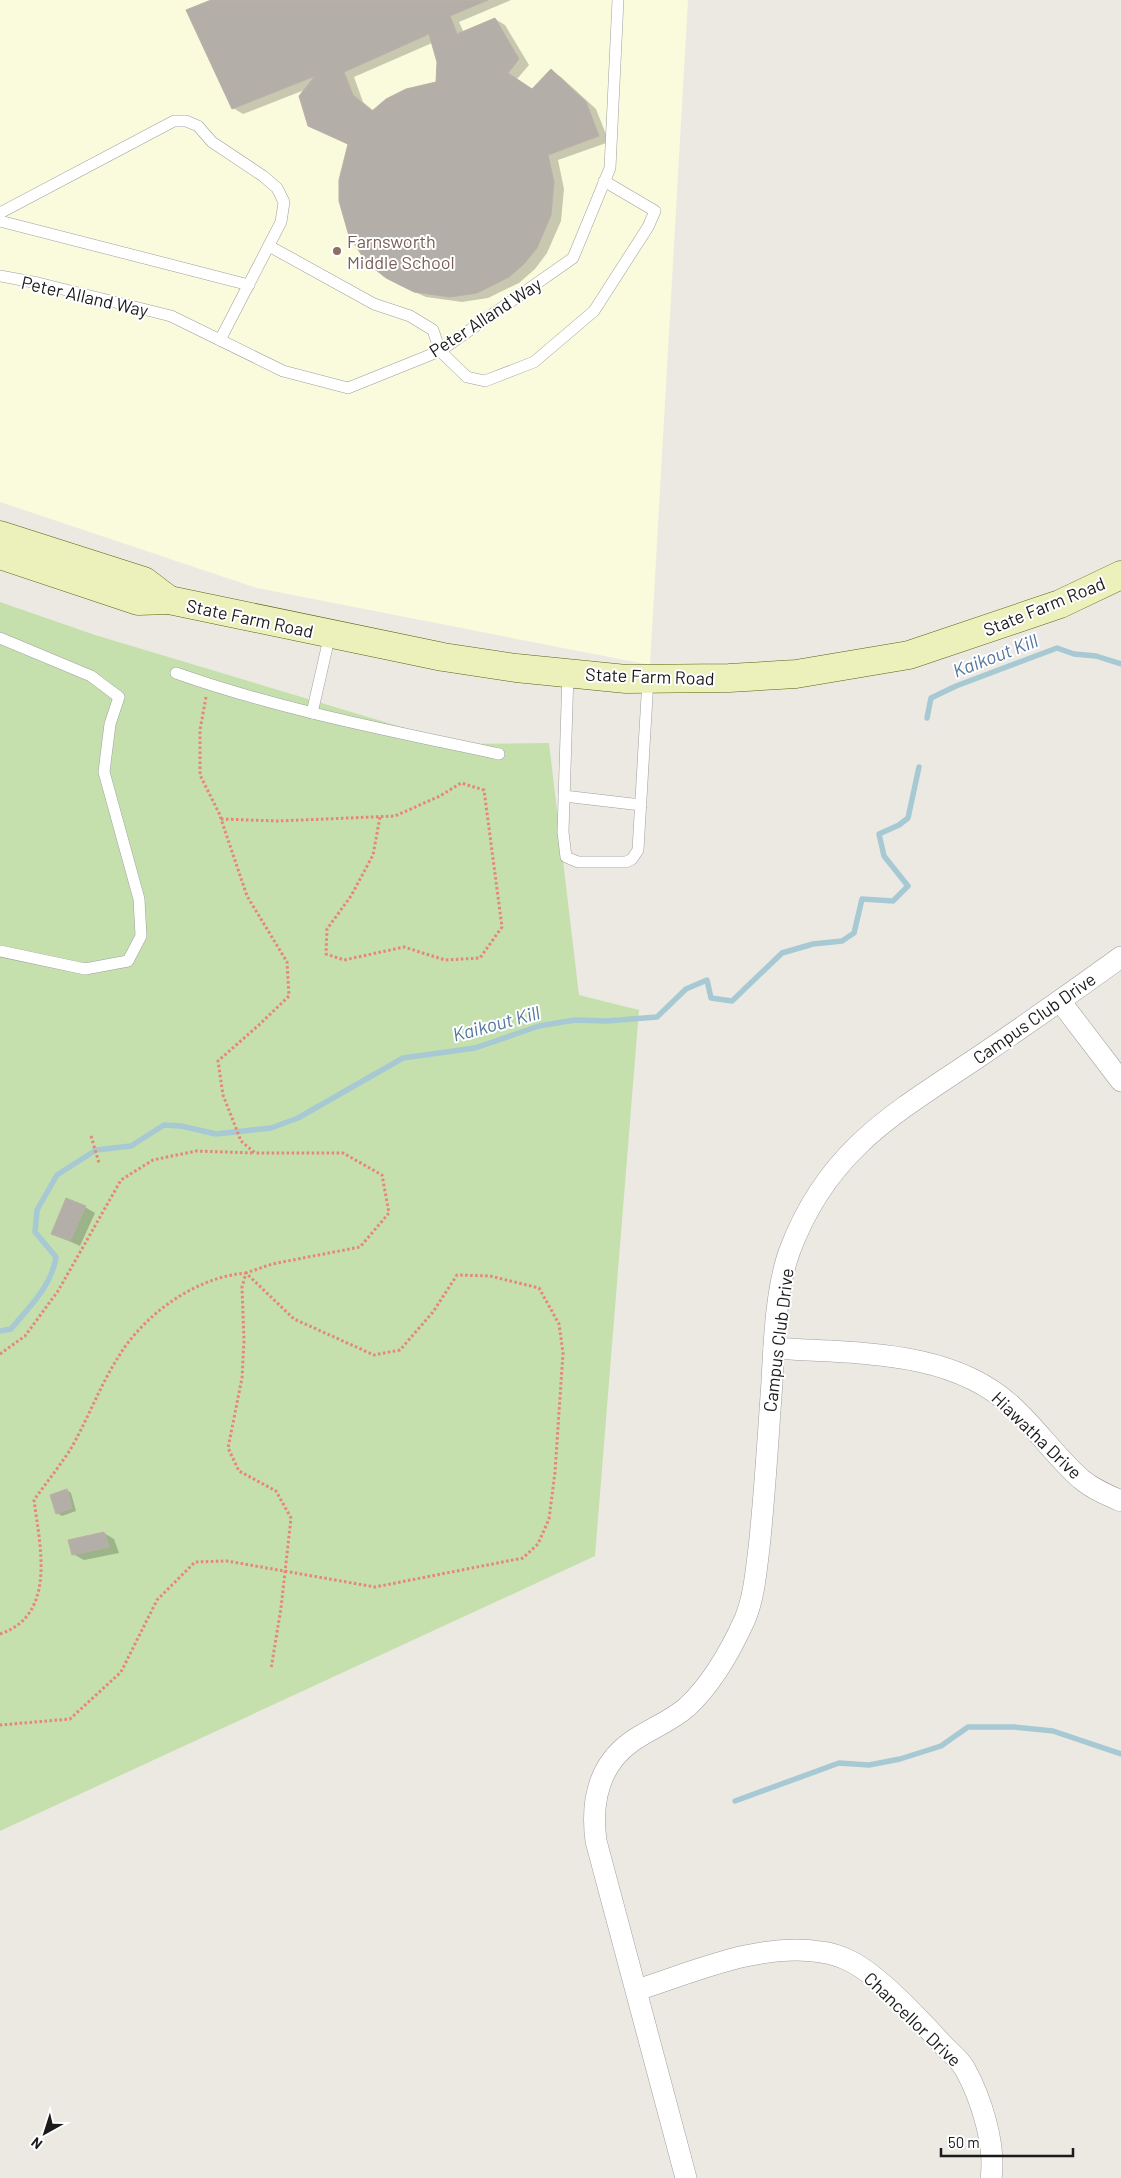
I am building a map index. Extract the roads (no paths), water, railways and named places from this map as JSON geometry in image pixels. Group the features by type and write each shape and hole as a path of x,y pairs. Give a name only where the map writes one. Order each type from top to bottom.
{"main road":[{"name":"State Farm Road","path":"0,536 144,582 169,600"},
{"name":"State Farm Road","path":"0,555 138,601 169,600 443,657 626,679 729,678 796,674 909,655 1060,604 1121,575"}],"street":[{"name":"Campus Club Drive","path":"637,1990 596,1841 593,1816 596,1794 602,1775 613,1759 629,1743 674,1717 706,1687 746,1617 754,1584 762,1520 774,1348 783,1279 789,1252 811,1203 827,1179 877,1126 1060,1002 1121,957"},
{"path":"1060,1002 1121,1080"},
{"name":"Hiawatha Drive","path":"774,1348 894,1357 931,1363 980,1383 1013,1407 1082,1479 1121,1501"},
{"name":"Chancellor Drive","path":"637,1990 739,1958 775,1952 802,1950 822,1952 850,1960 873,1977 928,2029 964,2067 977,2095 987,2126 992,2168 991,2178"},
{"path":"637,1990 686,2178"}],"lane":[{"name":"Peter Alland Way","path":"0,276 38,283 171,316 283,371 348,388 440,351 573,258 610,168 618,0"},
{"path":"0,213 174,120 186,121 198,126 212,142 263,176 276,188 284,202 281,222 220,340"},
{"path":"269,246 374,304 410,316 433,330 440,351 468,377 485,381 534,362 594,311 648,227 655,211 604,181"},
{"path":"0,221 249,285"},
{"path":"312,713 330,634"},
{"path":"0,638 91,676 119,697 110,724 104,772 139,898 141,936 128,961 85,969 0,951"},
{"path":"176,673 209,685 312,713 499,754"},
{"path":"568,673 563,832 566,856 578,862 626,862 632,859 638,850 648,679"},
{"path":"564,796 642,805"}],"waterway":[{"name":"Kaikout Kill","path":"927,718 931,698 956,686 1057,648 1074,654 1096,656 1121,664"},
{"name":"Kaikout Kill","path":"0,1331 11,1329 25,1313 50,1278 54,1268 56,1257 35,1232 37,1210 57,1175 96,1150 131,1146 164,1125 181,1126 216,1134 271,1128 298,1118 403,1058 475,1048 539,1026 575,1020 607,1021 657,1017 686,989 707,980 711,998 732,1001 782,953 813,944 842,941 854,933 862,899 893,901 908,886 884,856 879,834 899,825 908,818 919,767"},
{"path":"735,1801 839,1763 869,1765 900,1759 941,1746 968,1727 1014,1727 1053,1731 1121,1754"}],"place":[{"name":"Farnsworth Middle School","path":"337,251"}]}
